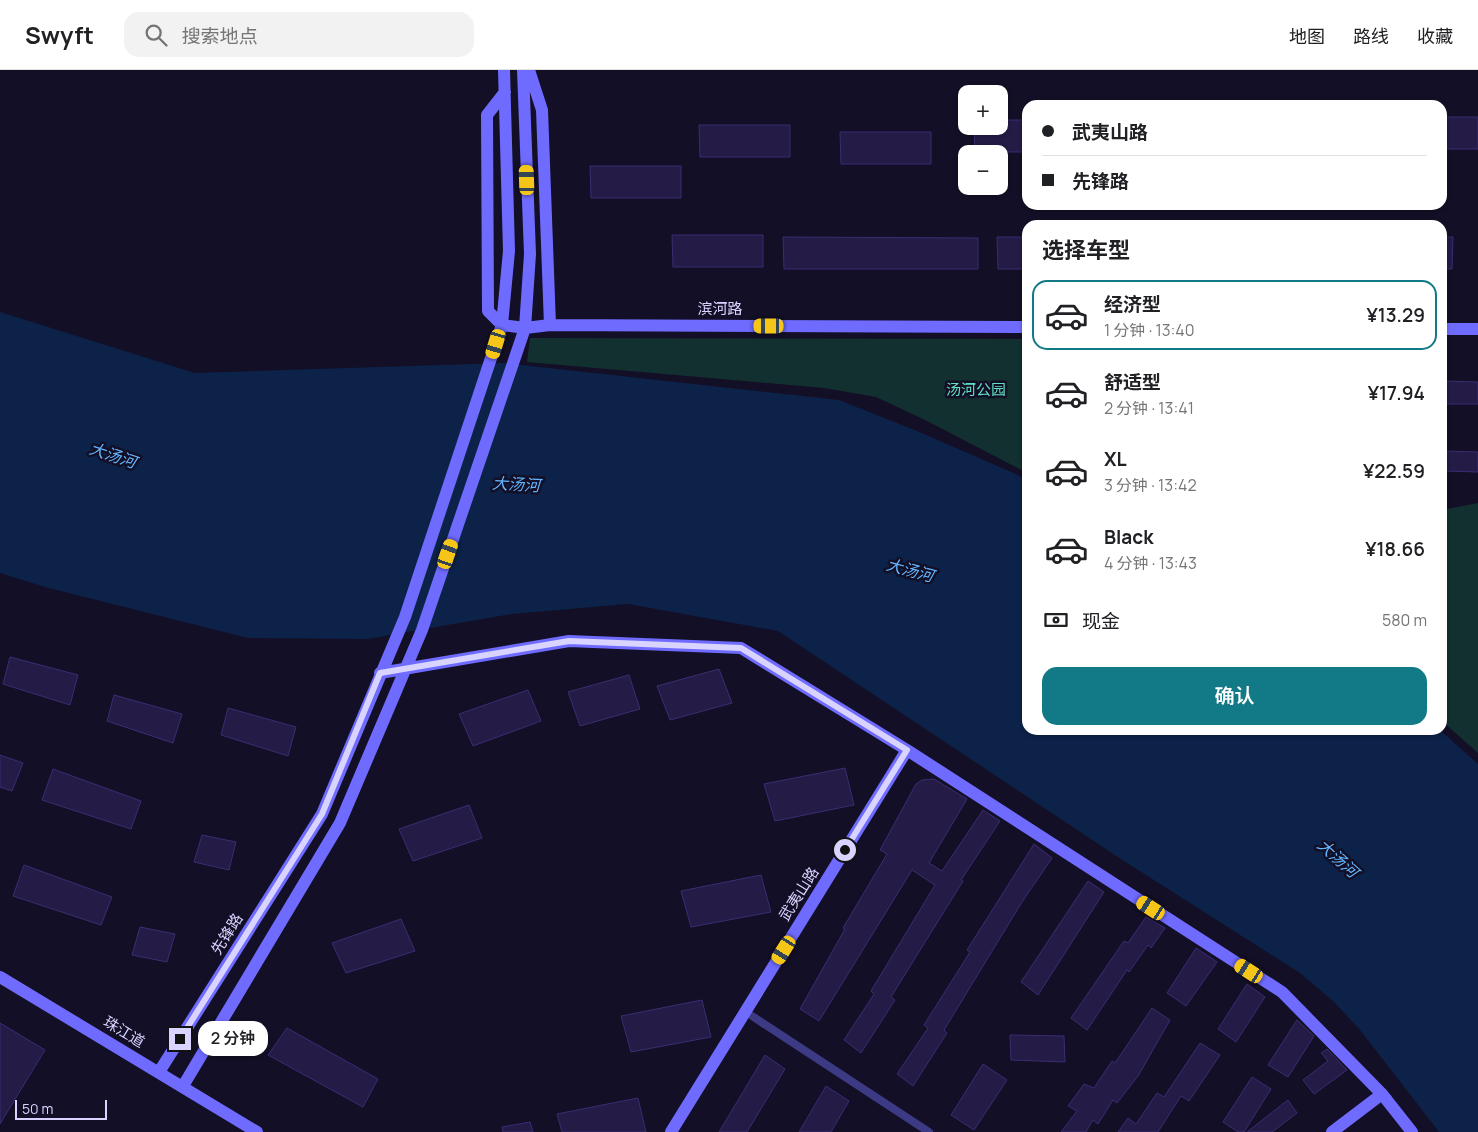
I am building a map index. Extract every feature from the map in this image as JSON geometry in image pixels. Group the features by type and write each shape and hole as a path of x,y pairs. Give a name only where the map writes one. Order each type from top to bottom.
{"street":[{"path":"502,325 488,311 487,115 505,92 504,70"},
{"path":"183,1086 340,823 422,630 525,328 530,254 523,70"},
{"path":"529,70 542,110 550,324"},
{"name":"先锋路","path":"159,1072 322,814 404,617 502,325 509,251 505,92"},
{"name":"滨河路","path":"502,325 525,328 550,324 1022,327"},
{"path":"1447,329 1478,329"},
{"path":"380,673 569,641 741,648 907,750 1282,992 1382,1094 1412,1132"},
{"name":"武夷山路","path":"671,1132 907,750"},
{"name":"珠江道","path":"0,977 257,1132"},
{"path":"1332,1132 1382,1094"}],"lane":[{"path":"752,1016 929,1132"}],"green space":[{"name":"汤河公园","path":"530,338 1022,339 1022,470 876,397 824,388 527,362"},
{"path":"1478,503 1478,753 1447,726 1447,509"}],"water":[{"name":"大汤河","path":"0,312 195,373 504,363 839,400 917,431 1022,477 1022,735 1446,735 1478,764 1478,1132 1439,1132 1360,1030 1333,1001 1300,973 1124,861 778,631 628,604 512,614 367,639 248,638 45,587 0,573"}],"building":[{"path":"1447,117 1478,117 1478,149 1447,149"},
{"path":"1008,120 1022,120 1022,152 1008,152 1008,145 975,145 974,135 1008,135"},
{"path":"699,125 790,125 790,157 700,157"},
{"path":"840,132 931,132 931,164 841,164"},
{"path":"590,166 681,166 681,198 591,198"},
{"path":"672,235 763,235 763,267 673,267"},
{"path":"783,237 978,238 978,269 784,269"},
{"path":"997,237 1022,237 1022,269 998,269"},
{"path":"1447,237 1453,237 1452,269 1447,269"},
{"path":"1447,381 1478,382 1478,404 1447,404"},
{"path":"1447,451 1478,452 1478,472 1447,471"},
{"path":"10,657 78,675 70,705 3,684"},
{"path":"719,669 732,703 670,720 657,686"},
{"path":"629,675 640,709 580,726 568,692"},
{"path":"528,690 541,721 473,746 459,714"},
{"path":"114,695 182,714 173,743 107,721"},
{"path":"228,708 296,727 288,756 221,735"},
{"path":"0,755 23,763 12,791 0,787"},
{"path":"845,768 854,805 775,821 764,784"},
{"path":"53,769 141,801 131,829 42,800"},
{"path":"934,779 967,799 929,863 942,871 983,810 1000,821 961,880 963,881 891,997 895,1000 861,1053 844,1040 874,994 871,991 935,885 912,870 819,1021 800,1009 845,929 843,928 887,854 880,850 916,784 922,780"},
{"path":"469,805 482,838 413,861 399,829"},
{"path":"202,835 236,842 229,870 194,862"},
{"path":"1034,844 1052,858 1022,902 944,1030 947,1033 913,1086 897,1074 928,1028 924,1025 970,952 967,950"},
{"path":"24,865 112,897 101,925 13,896"},
{"path":"761,875 771,912 691,927 681,891"},
{"path":"1088,881 1104,892 1038,995 1021,982"},
{"path":"1146,917 1165,928 1151,948 1148,945 1129,972 1127,970 1087,1030 1071,1018 1124,941 1128,943"},
{"path":"401,919 415,951 346,973 332,943"},
{"path":"140,927 175,934 167,962 132,955"},
{"path":"1196,948 1217,962 1186,1006 1167,993"},
{"path":"1247,984 1265,997 1236,1042 1218,1029"},
{"path":"702,1000 711,1037 631,1052 621,1016"},
{"path":"1152,1008 1170,1020 1138,1076 1117,1103 1113,1100 1098,1124 1093,1120 1086,1132 1061,1132 1077,1111 1068,1106 1084,1084 1094,1088 1112,1061 1115,1063"},
{"path":"1297,1020 1314,1036 1288,1077 1268,1065"},
{"path":"0,1023 45,1050 0,1124"},
{"path":"287,1028 378,1079 363,1107 268,1055"},
{"path":"1010,1035 1064,1036 1065,1062 1011,1060"},
{"path":"1200,1043 1220,1055 1189,1101 1181,1096 1158,1132 1118,1132 1128,1118 1136,1124 1157,1093 1164,1097"},
{"path":"1327,1049 1347,1070 1314,1094 1303,1080 1328,1061 1321,1053"},
{"path":"765,1055 785,1069 747,1132 719,1132"},
{"path":"983,1064 1007,1080 974,1130 951,1115"},
{"path":"1252,1077 1271,1089 1244,1132 1238,1132 1223,1122"},
{"path":"826,1086 849,1101 831,1132 799,1132"},
{"path":"638,1098 646,1132 562,1132 557,1114"},
{"path":"1288,1100 1297,1113 1272,1132 1247,1132"},
{"path":"530,1122 533,1132 503,1132 502,1127"}],"route":[{"path":"180,1039 322,814 380,673 569,641 741,648 907,750 845,850"}]}
